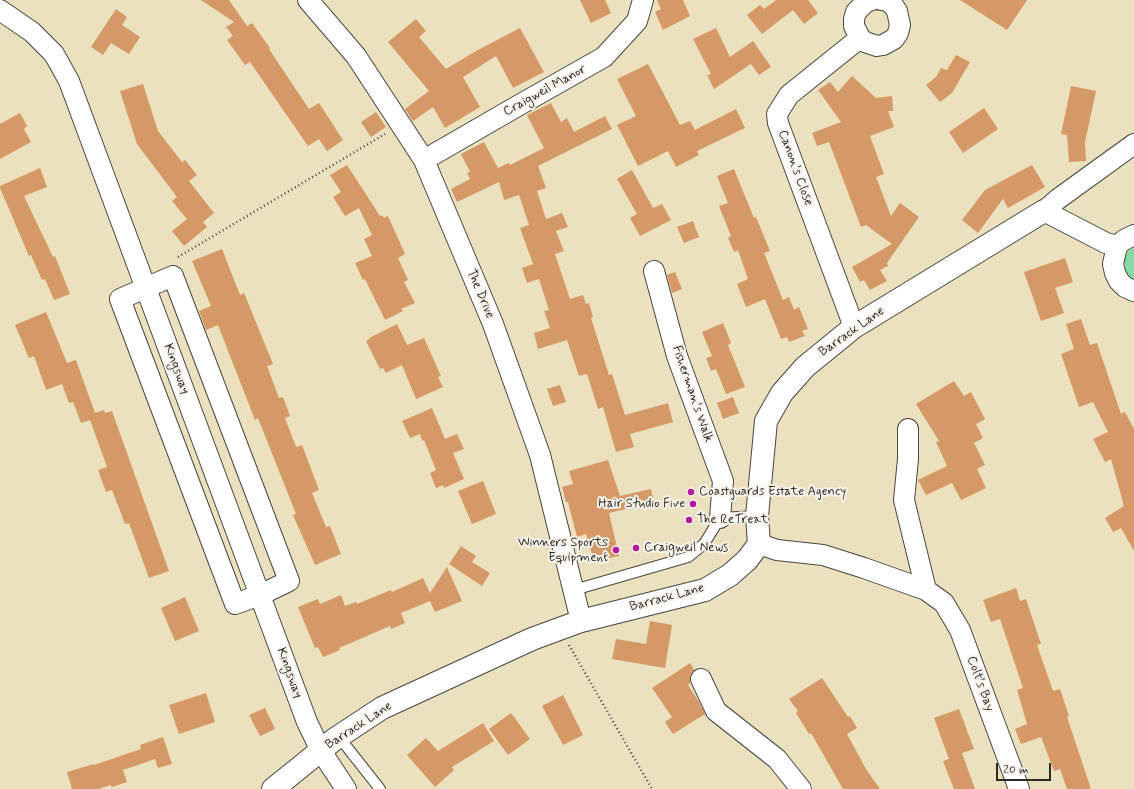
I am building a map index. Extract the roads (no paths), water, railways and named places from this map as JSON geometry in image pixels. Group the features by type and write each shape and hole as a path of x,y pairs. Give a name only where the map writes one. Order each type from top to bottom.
{"street":[{"name":"The Drive","path":"308,0 356,56 424,160 493,324 540,455 581,621"},
{"name":"Craigweil Manor","path":"424,160 604,57 637,21 644,0"},
{"path":"872,0 866,2 856,12 854,26 860,38 871,45 883,45 894,39 898,33 900,25 897,11 893,6 881,0"},
{"name":"Kingsway","path":"0,10 32,32 54,54 69,81 308,722 321,751 346,789"},
{"name":"Canon's Close","path":"854,327 778,123 777,114 789,95 860,38"},
{"name":"Barrack Lane","path":"273,789 339,737 382,708 532,639 581,621 704,590 730,575 747,560 759,544 757,516 766,421 782,393 805,367 854,327 1044,211 1058,199 1134,144"},
{"path":"1044,211 1106,243 1117,246"},
{"path":"1134,235 1124,240 1117,246 1113,264 1119,281 1134,291"},
{"name":"Fisherman's Walk","path":"654,270 677,356 723,481 720,518"},
{"path":"173,276 289,581 235,604 120,299 145,288 173,276"},
{"path":"908,429 908,459 904,500 926,590"},
{"name":"Colt's Bay","path":"759,544 777,550 823,555 864,568 926,590 944,603 960,630 1018,789"},
{"path":"701,679 716,711 777,759 801,789"}],"lane":[{"path":"574,590 688,557 704,544 720,518 757,516"},
{"path":"339,737 380,789"}],"place":[{"name":"Coastguards Estate Agency","path":"691,492"},
{"name":"Hair Studio Five","path":"693,504"},
{"name":"The ReTreat","path":"689,520"},
{"name":"Craigweil News","path":"636,548"},
{"name":"Winners Sports Equipment","path":"616,550"}]}
